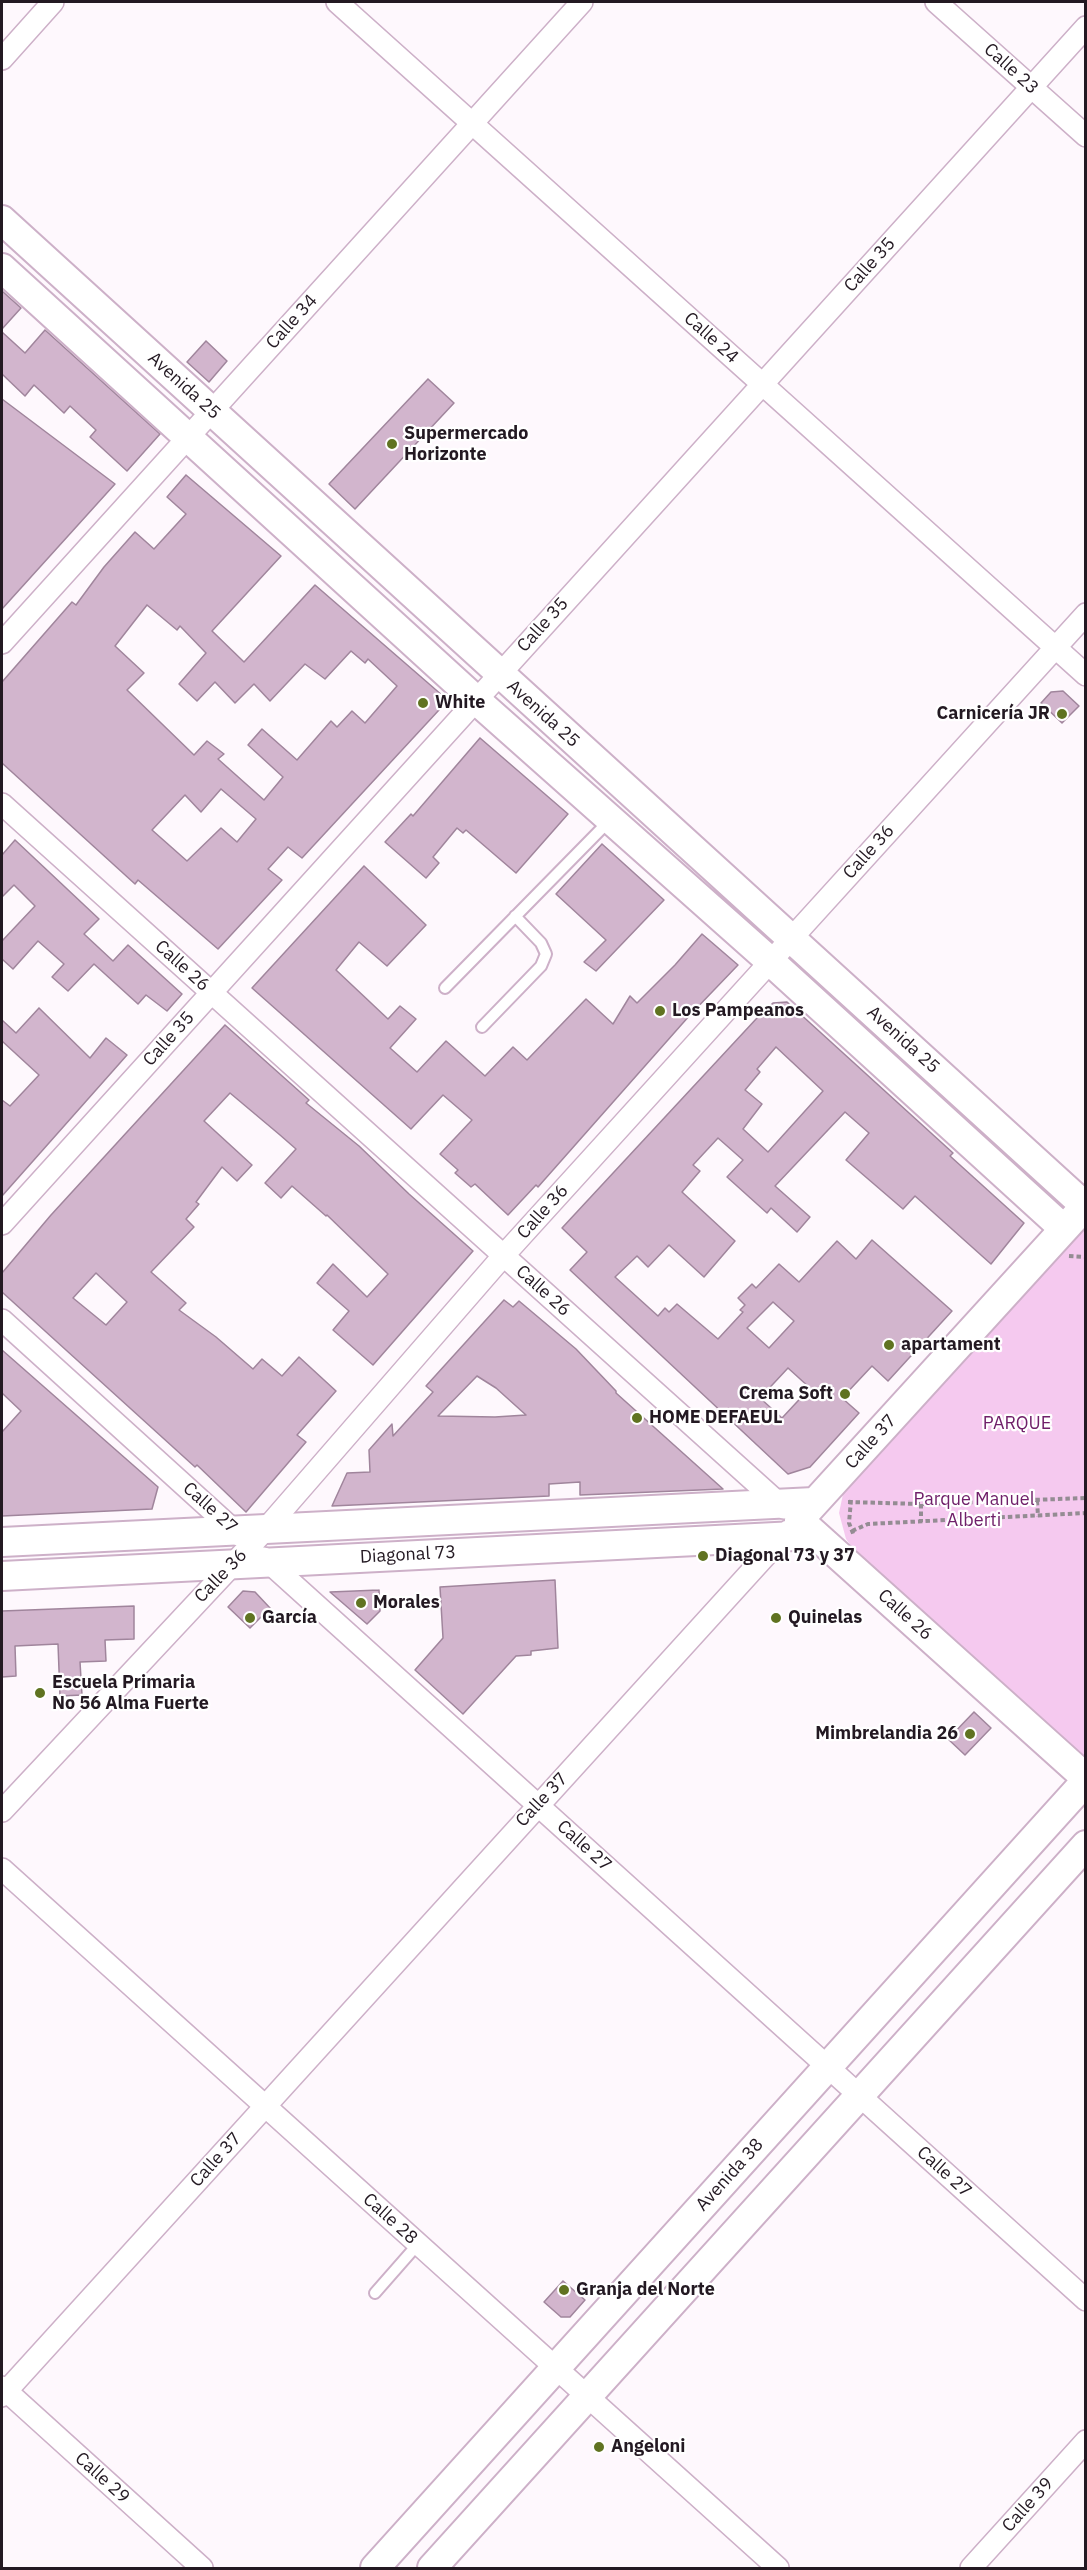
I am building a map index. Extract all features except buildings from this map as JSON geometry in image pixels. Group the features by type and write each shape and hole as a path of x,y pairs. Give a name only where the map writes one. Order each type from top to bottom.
{"main road":[{"name":"Avenida 25","path":"2,220 499,675 792,938 1085,1206"},
{"name":"Avenida 25","path":"2,268 476,700 770,961 1064,1229"},
{"name":"Calle 37","path":"798,1519 1085,1206"},
{"name":"Diagonal 73","path":"2,1576 250,1547 798,1519"},
{"name":"Calle 26","path":"798,1519 1086,1780"},
{"name":"Diagonal 73","path":"2,1542 250,1547"},
{"name":"Avenida 38","path":"375,2568 1086,1780"},
{"path":"432,2568 1086,1845"}],"street":[{"path":"2,59 53,2"},
{"name":"Calle 24","path":"337,2 1086,675"},
{"name":"Calle 34","path":"2,643 582,2"},
{"name":"Calle 23","path":"936,2 1086,136"},
{"name":"Calle 35","path":"2,1224 1086,27"},
{"name":"Calle 36","path":"2,1811 250,1547 504,1255 1086,614"},
{"name":"Calle 26","path":"2,804 798,1519"},
{"name":"Calle 27","path":"2,1320 250,1547 1086,2300"},
{"name":"Calle 37","path":"3,2391 798,1519"},
{"name":"Calle 28","path":"2,1869 778,2568"},
{"name":"Calle 29","path":"3,2391 202,2568"},
{"name":"Calle 39","path":"971,2568 1086,2441"}],"lane":[{"path":"445,988 610,819"},
{"path":"482,1027 542,966 546,954 542,943 515,916"},
{"path":"375,2293 418,2244"}],"path":[{"path":"852,1496 850,1502 852,1531 855,1538"},
{"path":"850,1502 921,1504 1086,1498"},
{"path":"1037,1501 1038,1516"},
{"path":"921,1504 921,1522"},
{"path":"852,1531 868,1524 1086,1514"}],"green space":[{"name":"Parque Manuel Alberti","path":"1086,1225 1086,1760 861,1559 846,1539 839,1513 843,1494 855,1476"}],"place":[{"name":"Supermercado Horizonte","path":"392,444"},
{"name":"White","path":"423,703"},
{"name":"Carnicería JR","path":"1062,714"},
{"name":"Los Pampeanos","path":"660,1011"},
{"name":"apartament","path":"889,1345"},
{"name":"Crema Soft","path":"845,1394"},
{"name":"HOME DEFAEUL","path":"637,1418"},
{"name":"Diagonal 73 y 37","path":"703,1556"},
{"name":"Morales","path":"361,1603"},
{"name":"García","path":"250,1618"},
{"name":"Quinelas","path":"776,1618"},
{"name":"Escuela Primaria No 56 Alma Fuerte","path":"40,1693"},
{"name":"Mimbrelandia 26","path":"970,1734"},
{"name":"Granja del Norte","path":"564,2290"},
{"name":"Angeloni","path":"599,2447"}],"park label":[{"name":"PARQUE","path":"1017,1424"}]}
